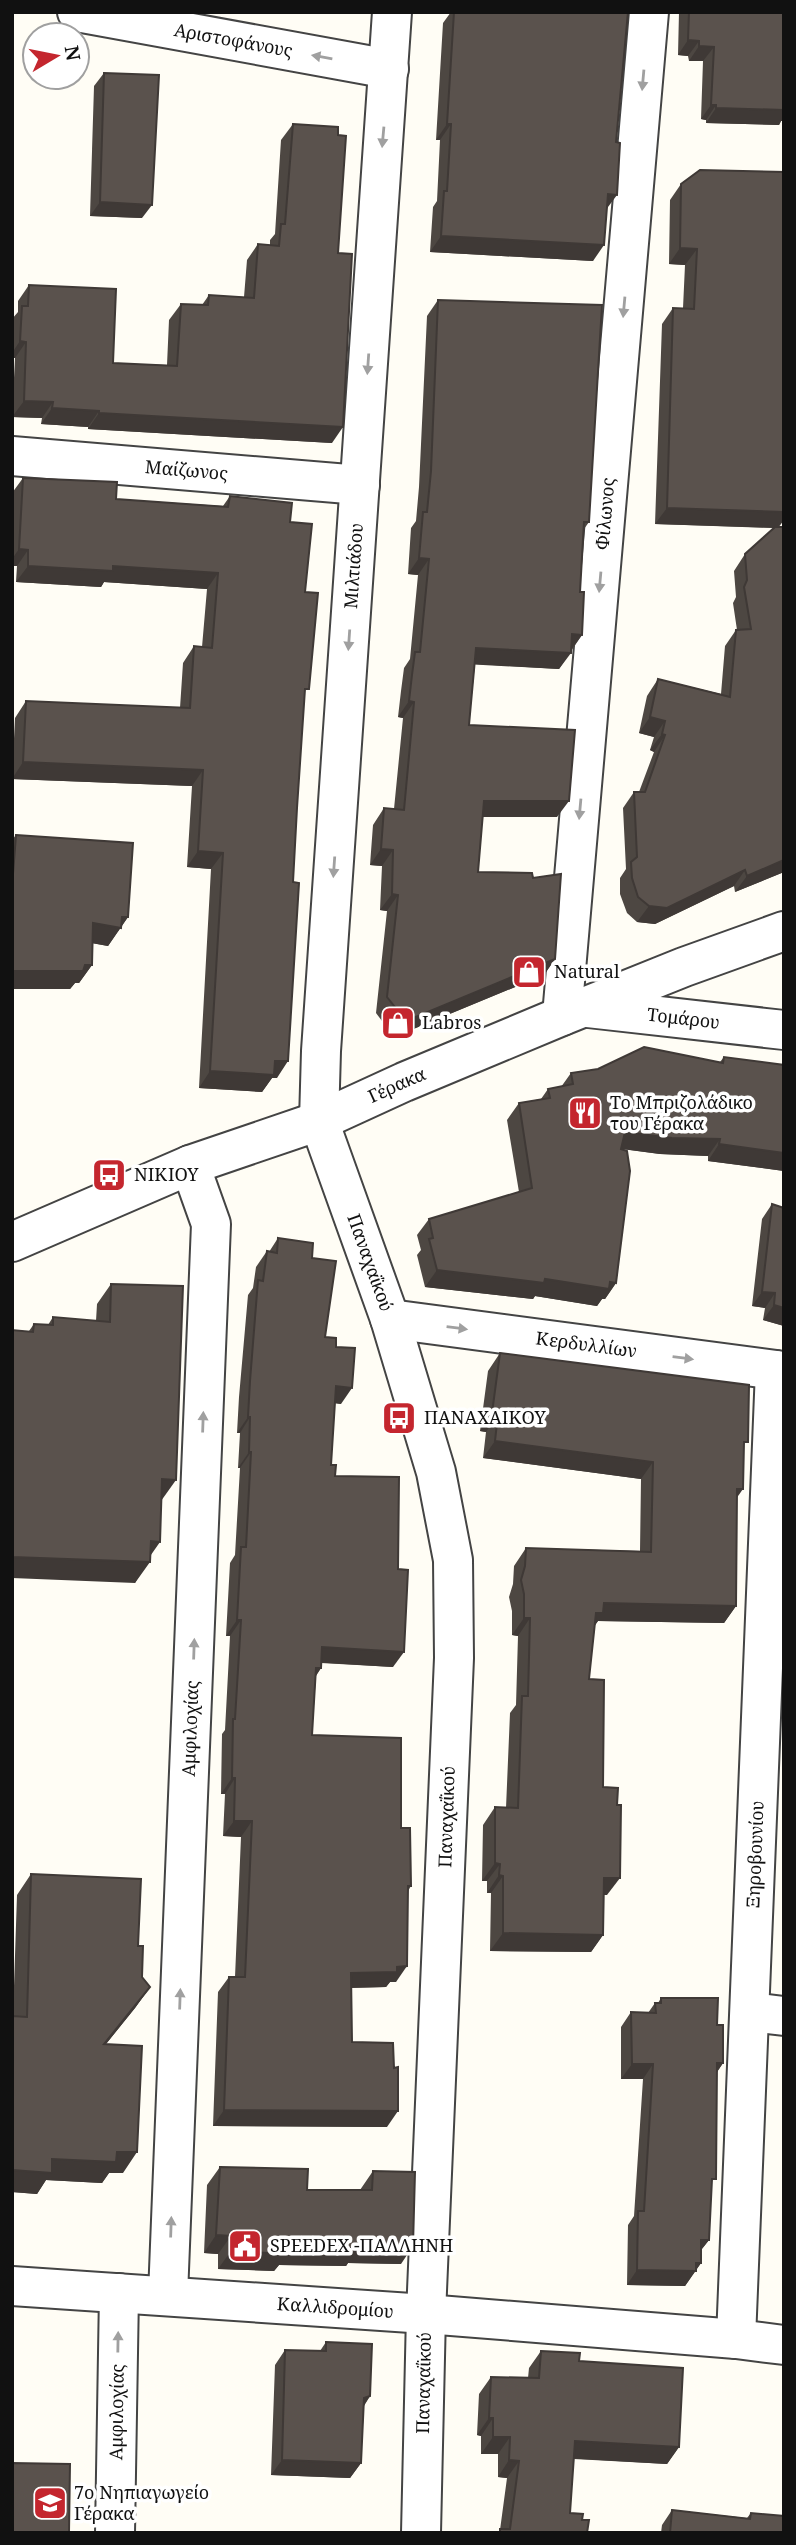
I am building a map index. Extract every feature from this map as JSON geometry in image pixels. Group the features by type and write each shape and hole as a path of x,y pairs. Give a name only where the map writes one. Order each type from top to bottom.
{"street":[{"name":"Αριστοφάνους","path":"77,12 389,69"},
{"name":"Μιλτιάδου","path":"319,1121 323,1023 392,12"},
{"name":"Φίλωνος","path":"572,1012 649,12"},
{"name":"Μαίζωνος","path":"12,456 360,485"},
{"name":"Γέρακα","path":"12,1242 190,1165 319,1121 404,1082 572,1012 784,931"},
{"name":"Τομάρου","path":"572,1012 784,1030"},
{"name":"Παναχαΐκού","path":"319,1121 390,1320 436,1472 453,1560 454,1658 426,2314 421,2533"},
{"name":"Αμφιλοχίας","path":"168,2295 211,1224 190,1165"},
{"name":"Κερδυλλίων","path":"390,1320 779,1370"},
{"name":"Ξηροβουνίου","path":"736,2339 767,2014 779,1370"},
{"name":"Καλλιδρομίου","path":"12,2286 426,2314 784,2345"},
{"name":"Αμφιλοχίας","path":"115,2533 119,2293"}],"building":[{"path":"454,12 628,12 616,142 620,143 617,195 608,194 604,245 441,236 451,124 447,124"},
{"path":"689,12 784,12 784,110 716,108 716,105 711,105 714,47 699,46 699,41 688,40"},
{"path":"104,73 159,75 152,205 100,202"},
{"path":"293,124 338,127 338,135 346,136 338,253 352,254 343,427 99,413 52,408 53,402 24,401 26,342 20,341 22,306 28,306 29,285 116,289 113,363 177,366 181,304 208,305 209,295 254,298 258,244 279,246 281,224 285,224"},
{"path":"700,170 784,172 784,512 667,508 673,308 694,309 697,249 680,248 681,184"},
{"path":"438,300 602,305 589,522 584,522 580,592 584,592 582,635 572,634 571,653 476,648 469,725 575,730 569,801 484,801 478,872 532,873 533,878 561,874 555,959 406,1021 387,997 398,895 392,894 393,850 381,849 384,808 404,810 414,702 409,701 415,652 420,652 429,559 419,558 423,512 427,512 431,471"},
{"path":"23,478 117,482 116,499 228,507 230,496 292,503 290,522 312,524 305,592 318,593 309,689 305,689 297,808 293,882 299,883 288,1061 275,1061 274,1075 210,1071 223,853 198,851 203,770 23,762 26,701 190,708 194,646 212,648 218,573 113,566 113,571 28,566 28,550 19,549"},
{"path":"775,527 784,527 784,860 747,876 745,870 667,908 649,906 638,897 632,878 631,862 637,857 634,792 645,792 665,735 662,734 665,721 650,717 658,679 730,697 736,630 751,629 744,587 747,580 745,554"},
{"path":"16,835 133,843 128,917 122,917 121,928 93,923 92,965 85,965 83,971 12,971 12,887"},
{"path":"644,1047 723,1063 724,1057 784,1065 784,1153 719,1144 720,1139 672,1138 625,1132 621,1149 627,1151 630,1171 616,1283 610,1282 609,1289 545,1279 544,1283 437,1270 429,1239 433,1238 429,1219 532,1188 519,1103 550,1098 548,1089 573,1084 571,1073 598,1069"},
{"path":"772,1204 784,1208 784,1308 774,1305 775,1293 762,1292"},
{"path":"278,1238 313,1243 312,1258 336,1261 325,1337 336,1338 336,1347 355,1348 352,1388 336,1386 331,1465 336,1465 335,1476 399,1477 398,1569 408,1570 404,1652 322,1647 321,1668 316,1668 312,1735 401,1738 401,1828 410,1828 411,1886 408,1886 407,1966 397,1967 397,1972 351,1973 352,2042 393,2043 394,2068 398,2067 398,2111 224,2110 229,1977 245,1977 252,1821 234,1821 235,1778 232,1778 233,1719 241,1620 237,1620 241,1547 246,1547 251,1452 248,1417 250,1381 258,1280 263,1281 267,1251 277,1253"},
{"path":"111,1284 183,1286 176,1480 162,1479 160,1542 151,1541 150,1562 12,1557 12,1330 33,1332 34,1324 53,1325 53,1317 110,1322"},
{"path":"500,1353 749,1385 748,1442 744,1442 743,1489 737,1489 736,1606 604,1603 603,1613 596,1613 589,1679 604,1680 603,1787 618,1788 617,1805 621,1805 620,1878 604,1878 603,1935 503,1933 503,1876 499,1875 500,1864 495,1863 495,1807 518,1808 522,1696 528,1696 530,1618 524,1618 521,1580 526,1548 651,1552 653,1462 495,1441 498,1414 492,1413"},
{"path":"31,1874 141,1879 138,1946 143,1946 142,1977 150,1987 104,2044 142,2046 137,2152 117,2152 116,2162 52,2159 52,2173 12,2170 12,2016 27,2017"},
{"path":"661,1998 718,1998 717,2025 723,2025 723,2063 717,2063 716,2179 712,2179 709,2240 701,2240 701,2263 696,2263 696,2271 637,2270 638,2211 644,2211 653,2064 632,2064 631,2012 656,2013 655,2003 661,2003"},
{"path":"220,2167 308,2169 307,2190 372,2190 373,2171 415,2172 413,2246 287,2247 287,2254 231,2251 231,2236 216,2235"},
{"path":"326,2342 372,2344 370,2396 364,2398 361,2463 282,2460 285,2350 326,2351"},
{"path":"541,2351 580,2353 579,2361 683,2368 679,2447 575,2441 570,2513 583,2514 582,2520 589,2520 587,2533 500,2533 500,2529 510,2529 519,2461 509,2460 510,2437 493,2437 493,2418 489,2418 491,2377 539,2378"},
{"name":"7ο Νηπιαγωγείο Γέρακα","path":"12,2463 70,2464 69,2532 72,2533 12,2533"},
{"path":"672,2510 750,2519 751,2513 784,2516 784,2533 670,2533"}],"place":[{"name":"Natural","path":"529,972"},
{"name":"Labros","path":"398,1023"},
{"name":"Το Μπριζολάδικο του Γέρακα","path":"585,1113"},
{"name":"ΝΙΚΙΟΥ","path":"109,1175"},
{"name":"ΠΑΝΑΧΑΙΚΟΥ","path":"399,1418"},
{"name":"SPEEDEX -ΠΑΛΛΗΝΗ","path":"245,2246"},
{"name":"7ο Νηπιαγωγείο Γέρακα","path":"50,2503"}]}
